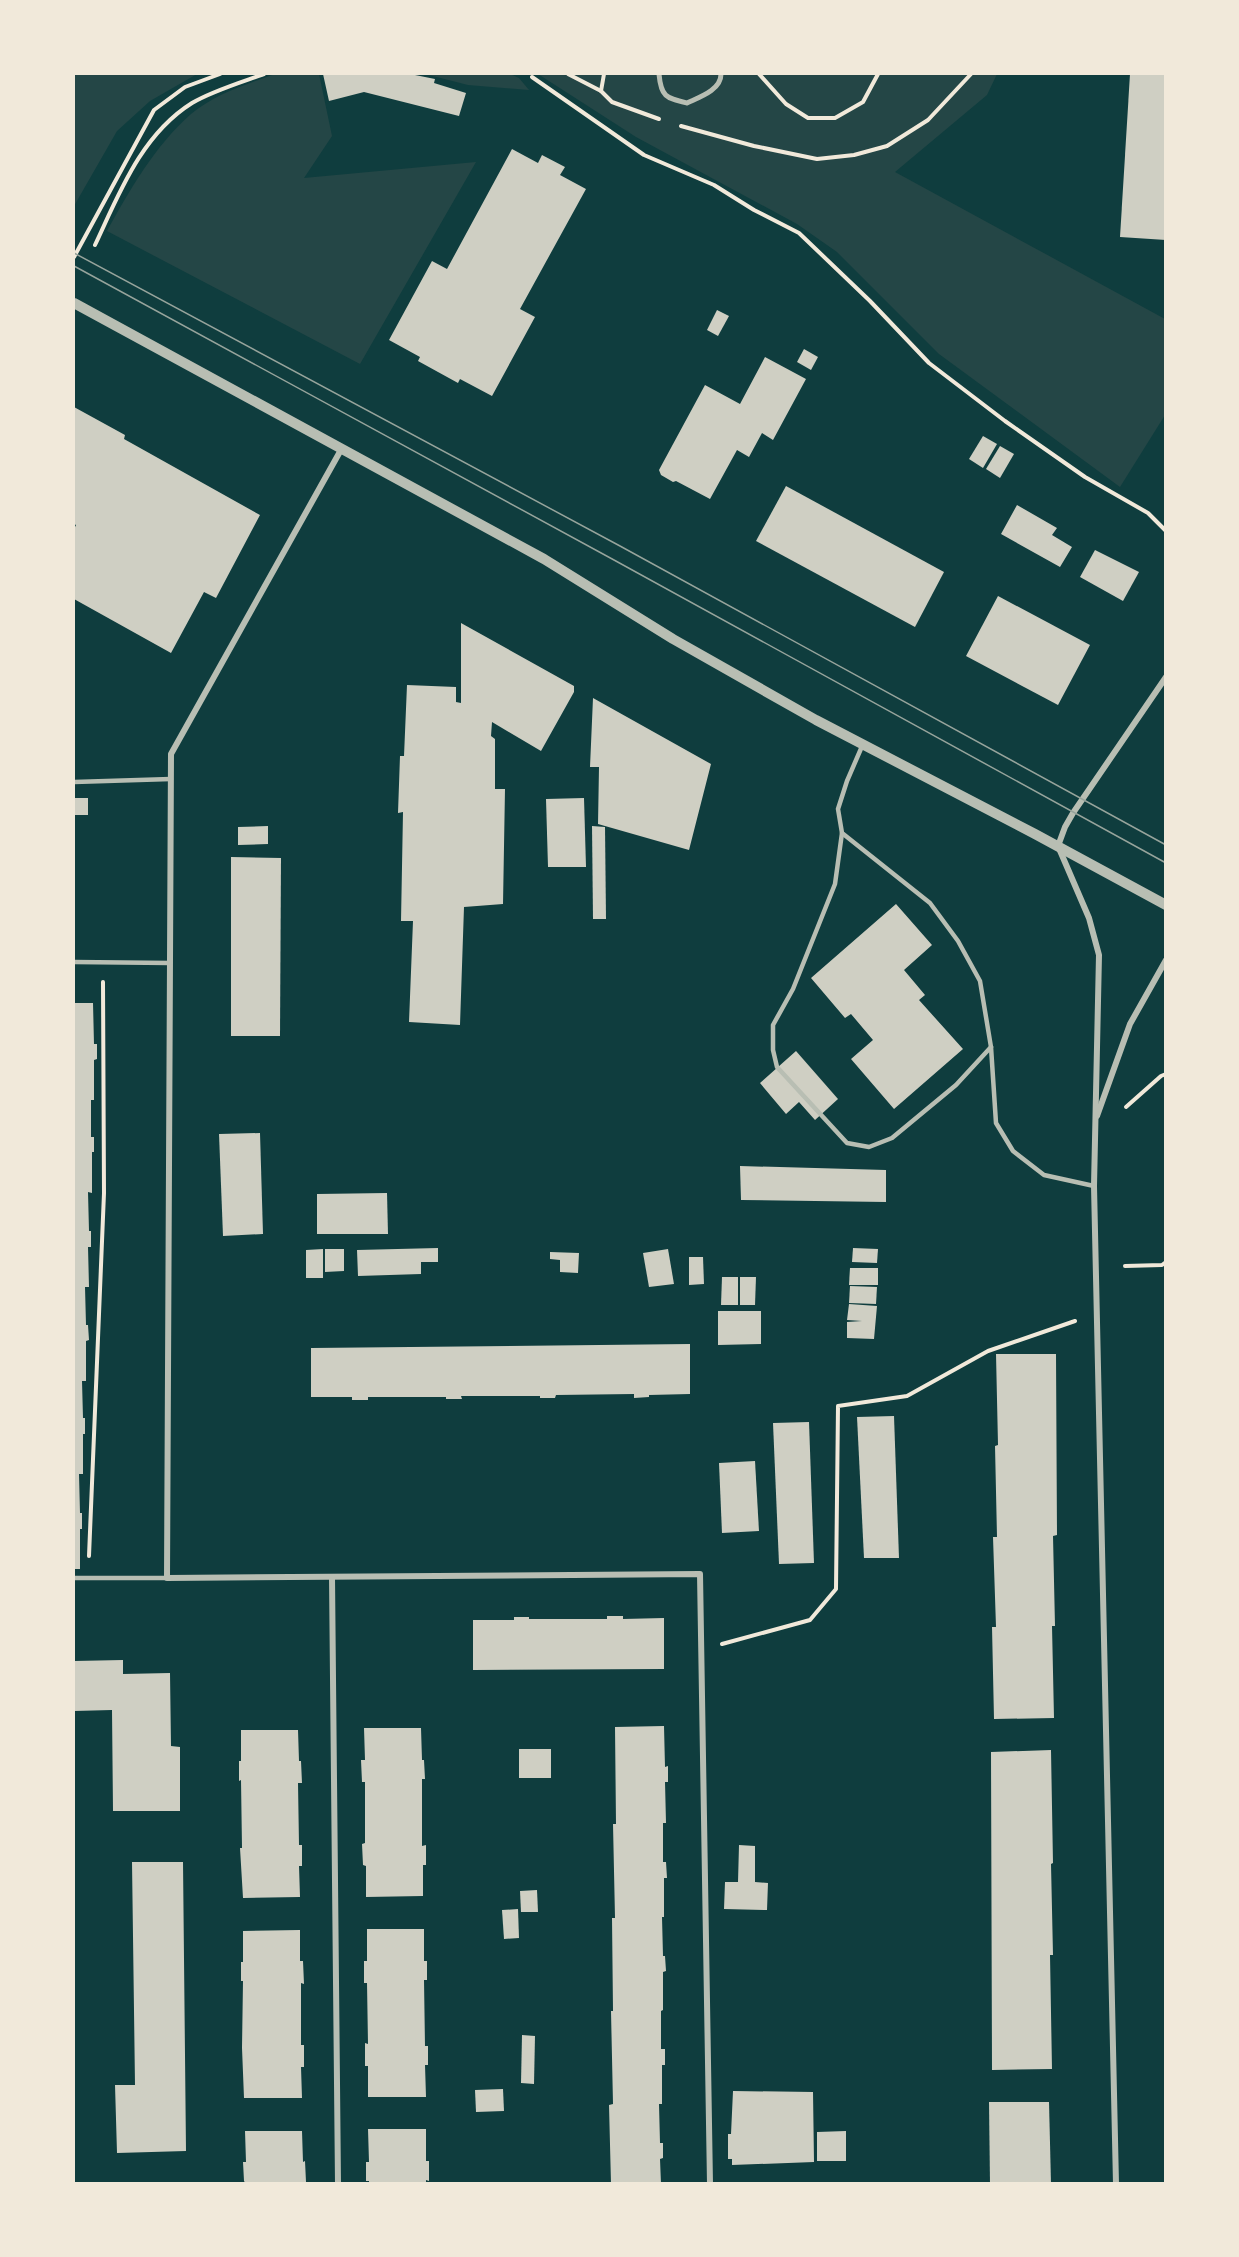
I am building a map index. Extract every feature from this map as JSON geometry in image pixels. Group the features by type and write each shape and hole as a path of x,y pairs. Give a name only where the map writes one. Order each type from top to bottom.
{"street":[{"path":"659,74 662,92 668,98 687,104 710,93 721,79 721,74"},
{"path":"74,303 544,560 684,645 816,720 1166,905"},
{"path":"342,448 171,754 167,1578 700,1574 710,2184"},
{"path":"1116,2184 1099,1312 1094,1186 1100,955 1089,918 1058,846 1073,813 1166,676"},
{"path":"1095,1123 1130,1024 1166,960"},
{"path":"332,1577 338,2184"}],"lane":[{"path":"863,744 838,809 842,833 835,884 793,989 773,1025 773,1050 777,1067 847,1143 869,1147 892,1138 956,1086 991,1047"},
{"path":"74,782 171,779"},
{"path":"842,833 930,903 958,941 980,981 991,1047 996,1124 1013,1151 1044,1175 1094,1186"},
{"path":"74,962 170,963"},
{"path":"74,1578 167,1578"}],"path":[{"path":"74,257 154,110 185,87 220,74"},
{"path":"96,245 127,178 144,151 166,125 192,103 264,74"},
{"path":"568,74 601,91 612,102 661,120"},
{"path":"601,91 604,74"},
{"path":"759,74 786,105 808,118 835,118 862,102 878,74"},
{"path":"671,124 754,146 817,159 854,155 887,146 928,120 971,74"},
{"path":"532,77 644,155 714,185 754,210 799,233 870,301 929,363 1005,421 1085,477 1148,513 1166,531"},
{"path":"88,1578 104,1193 103,962"},
{"path":"1126,1107 1166,1074"},
{"path":"1125,1266 1162,1265 1166,1262"},
{"path":"701,1650 810,1620 836,1589 838,1406 907,1396 988,1351 1099,1312"}],"shaded area":[{"path":"74,74 197,74 150,101 117,131 74,206"},
{"path":"275,74 319,74 332,136 304,178 476,162 360,364 107,231 154,154 191,114 221,95"},
{"path":"425,74 510,74 519,78 529,90 468,85"},
{"path":"538,74 997,74 987,95 895,172 1165,319 1165,415 1120,487 939,354 837,252 797,224 636,137"}],"building":[{"path":"323,74 410,74 435,79 434,83 466,93 459,116 364,92 329,101"},
{"path":"1130,74 1166,74 1166,240 1120,237"},
{"path":"512,149 538,163 542,155 565,167 560,175 586,189 520,309 535,317 492,396 460,379 458,383 418,361 420,357 389,340 432,261 447,269"},
{"path":"717,310 729,316 718,336 707,330"},
{"path":"804,349 818,357 811,370 797,362"},
{"path":"765,357 806,379 773,440 762,433 749,457 737,450 710,499 661,475 659,470 705,385 740,404"},
{"path":"74,407 125,435 124,439 260,515 216,598 204,592 171,653 74,599 74,529 76,525 74,524"},
{"path":"983,436 997,444 983,468 969,459"},
{"path":"1000,446 1014,454 1000,478 986,469"},
{"path":"786,486 944,572 915,627 756,541"},
{"path":"1017,505 1057,528 1052,535 1072,547 1060,567 1001,534"},
{"path":"1095,550 1139,572 1123,601 1080,577"},
{"path":"998,596 1090,645 1058,705 966,656"},
{"path":"461,623 574,686 574,692 541,751 492,722 491,736 495,739 495,789 505,789 503,904 464,907 460,1025 409,1022 413,921 401,921 403,812 398,813 400,756 404,756 407,685 456,687 456,702 461,703"},
{"path":"593,698 711,764 689,850 598,824 599,767 590,767"},
{"path":"74,798 88,798 88,815 74,815"},
{"path":"584,798 586,867 548,867 546,799"},
{"path":"268,826 268,844 238,845 238,827"},
{"path":"592,826 605,827 606,919 593,919"},
{"path":"231,857 281,858 280,1036 231,1036"},
{"path":"896,904 932,945 904,970 925,995 919,1000 963,1049 894,1109 851,1059 873,1040 851,1014 845,1018 811,978"},
{"path":"74,1003 93,1003 94,1044 97,1044 97,1059 94,1060 94,1100 91,1100 91,1137 94,1137 92,1193 88,1192 91,1247 88,1247 89,1287 85,1287 86,1325 88,1325 89,1340 86,1341 86,1381 82,1381 85,1434 83,1434 83,1474 79,1474 80,1513 82,1513 80,1569 74,1569"},
{"path":"796,1051 838,1099 815,1120 799,1102 786,1114 760,1083"},
{"path":"260,1133 263,1234 223,1236 219,1134"},
{"path":"740,1166 886,1170 886,1202 741,1200"},
{"path":"387,1193 388,1234 317,1234 317,1194"},
{"path":"438,1248 438,1262 421,1262 421,1274 358,1276 357,1250"},
{"path":"853,1248 878,1249 877,1263 852,1262"},
{"path":"323,1249 323,1278 306,1278 306,1250"},
{"path":"325,1249 344,1249 344,1271 325,1272"},
{"path":"668,1249 674,1284 649,1287 643,1253"},
{"path":"550,1252 579,1253 578,1273 560,1272 560,1260 550,1259"},
{"path":"689,1257 703,1257 704,1284 689,1285"},
{"path":"850,1268 878,1268 878,1285 849,1285"},
{"path":"722,1277 738,1277 738,1305 721,1305"},
{"path":"740,1277 756,1277 755,1305 740,1305"},
{"path":"850,1286 877,1287 876,1304 849,1303"},
{"path":"849,1304 877,1306 874,1339 847,1338 847,1322 862,1321 847,1320"},
{"path":"718,1311 761,1311 761,1344 718,1345"},
{"path":"690,1344 690,1394 649,1395 649,1397 634,1398 634,1394 556,1395 555,1398 540,1398 540,1396 461,1396 462,1399 368,1397 368,1400 352,1400 352,1397 311,1397 311,1348"},
{"path":"996,1354 1056,1354 1057,1535 1053,1536 1055,1626 1052,1626 1054,1718 994,1719 992,1627 996,1627 993,1537 997,1537"},
{"path":"894,1416 899,1558 864,1558 857,1417"},
{"path":"809,1422 814,1563 779,1564 773,1423"},
{"path":"755,1461 759,1531 722,1533 719,1463"},
{"path":"607,1616 623,1616 623,1619 664,1618 664,1669 473,1670 473,1620 514,1620 514,1617 607,1619"},
{"path":"123,1660 123,1674 170,1673 171,1746 180,1747 180,1811 113,1811 112,1710 74,1711 74,1661"},
{"path":"664,1726 665,1767 668,1766 668,1782 665,1782 666,1823 663,1823 663,1862 666,1862 667,1878 664,1878 664,1917 662,1917 663,1956 665,1956 666,1971 663,1972 663,2010 661,2011 661,2049 665,2049 665,2065 662,2065 662,2104 659,2104 660,2143 663,2143 663,2158 660,2159 661,2184 611,2184 609,2105 613,2104 611,2011 613,2011 612,1918 615,1918 613,1824 616,1824 615,1727"},
{"path":"364,1728 421,1728 425,1779 422,1779 422,1846 426,1845 426,1865 423,1865 423,1896 366,1897 366,1866 363,1865 362,1844 365,1843 365,1782 362,1782 361,1760 365,1760"},
{"path":"241,1730 298,1730 302,1783 298,1783 299,1845 302,1845 302,1866 299,1866 300,1897 243,1898 240,1848 242,1848 241,1780 239,1781"},
{"path":"519,1749 551,1749 551,1778 519,1778"},
{"path":"1051,1750 1052,2069 992,2070 991,1752"},
{"path":"739,1845 755,1846 755,1882 768,1883 767,1910 724,1909 725,1882 738,1882"},
{"path":"132,1862 183,1862 186,2151 117,2153 115,2085 135,2085"},
{"path":"537,1890 538,1912 521,1912 520,1891"},
{"path":"518,1909 519,1938 504,1939 502,1910"},
{"path":"367,1929 424,1929 424,1961 427,1961 427,1980 424,1980 425,2046 428,2046 428,2065 425,2065 426,2097 368,2097 368,2066 365,2066 365,2043 368,2044 367,1983 364,1983"},
{"path":"300,1930 300,1961 303,1961 304,1984 301,1983 301,2045 304,2045 304,2067 301,2067 302,2098 244,2098 243,1981 241,1981 243,1931"},
{"path":"522,2035 535,2036 534,2084 521,2083"},
{"path":"503,2089 504,2111 476,2112 475,2090"},
{"path":"733,2091 813,2092 814,2162 732,2165 732,2159 728,2159 728,2134 731,2134"},
{"path":"989,2102 1049,2102 1051,2184 990,2184"},
{"path":"368,2129 426,2129 426,2161 429,2161 429,2181 426,2180 426,2184 369,2184 369,2181 366,2181 366,2162 369,2162"},
{"path":"245,2131 302,2131 306,2182 246,2184 243,2162 246,2162"},
{"path":"846,2131 846,2161 817,2161 817,2132"}],"tram line":[{"path":"74,253 620,546 1166,845"},
{"path":"74,266 1166,863"}]}
